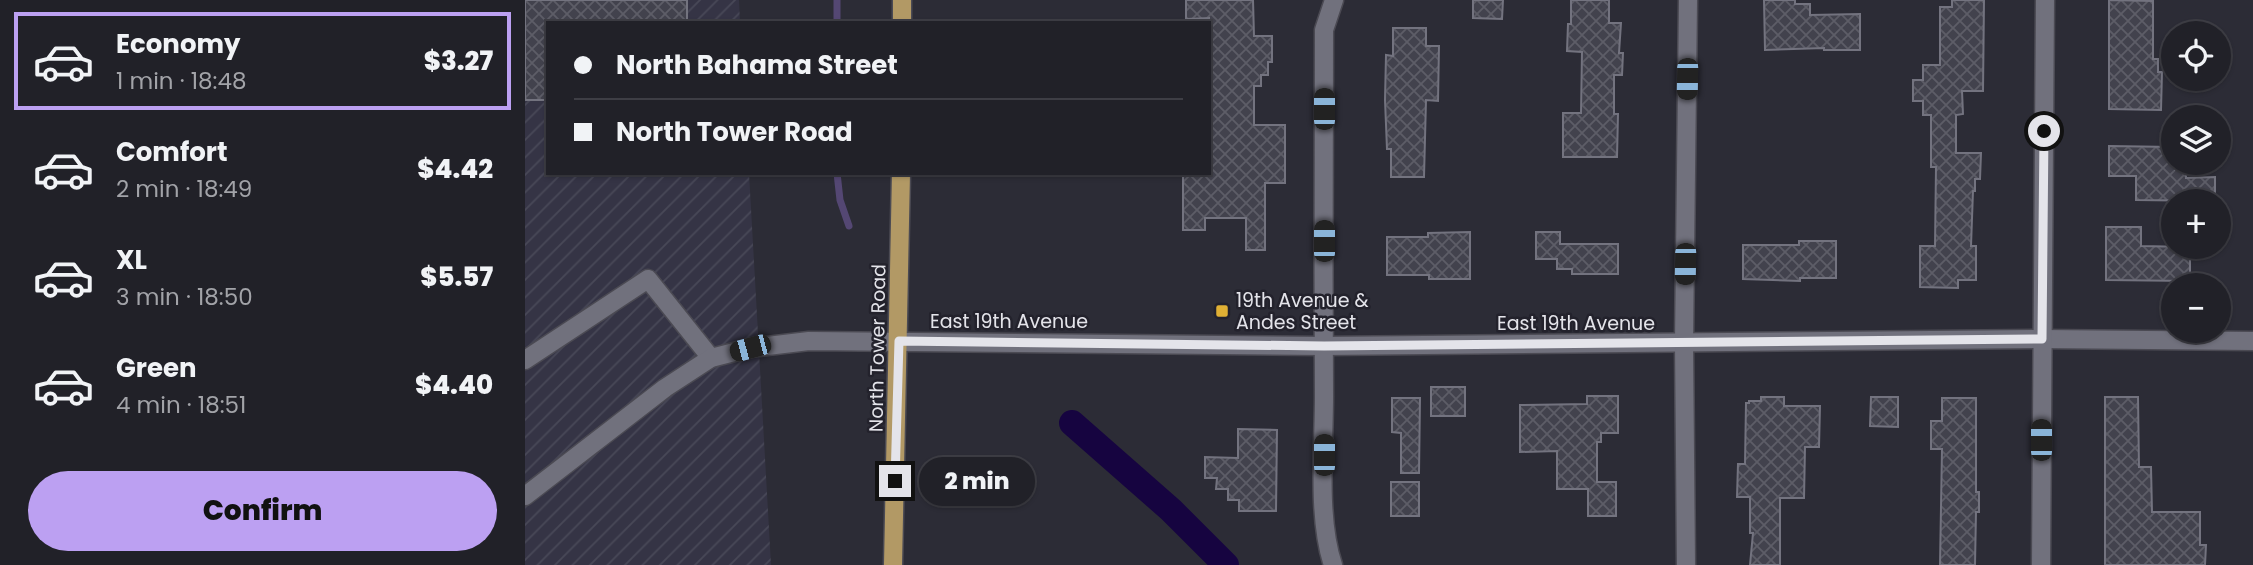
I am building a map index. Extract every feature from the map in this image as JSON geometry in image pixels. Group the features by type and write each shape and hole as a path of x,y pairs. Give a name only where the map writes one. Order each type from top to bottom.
{"main road":[{"path":"902,0 902,21"},
{"name":"North Tower Road","path":"893,565 901,175"}],"street":[{"path":"1333,565 1324,509 1324,30 1334,0"},
{"path":"1686,565 1684,343 1688,0"},
{"path":"2041,565 2045,0"},
{"path":"525,360 648,279 711,358"},
{"name":"East 19th Avenue","path":"525,496 665,388 711,358 750,348 809,341 1324,346 2042,339 2253,341"}],"shaded area":[{"path":"525,0 739,0 740,21 546,21 546,175 749,175 771,565 525,565"}],"building":[{"path":"525,0 687,0 687,21 546,21 546,100 525,100"},
{"path":"1186,0 1253,0 1254,36 1272,36 1272,62 1268,62 1268,75 1261,75 1261,86 1254,86 1254,125 1285,125 1285,183 1265,183 1265,250 1246,250 1246,218 1205,218 1205,230 1183,230 1183,175 1211,175 1211,21 1209,18 1186,19"},
{"path":"1473,0 1503,0 1502,19 1473,18"},
{"path":"1571,0 1609,0 1609,23 1621,23 1619,53 1623,53 1622,75 1614,75 1614,114 1618,114 1617,157 1563,157 1563,113 1581,113 1582,52 1567,51"},
{"path":"1764,0 1795,0 1795,4 1810,4 1810,15 1860,14 1860,50 1765,50"},
{"path":"1952,0 1984,0 1983,91 1962,91 1963,114 1956,115 1956,153 1981,153 1980,179 1975,179 1973,191 1971,246 1976,246 1976,280 1958,280 1958,288 1920,287 1920,246 1935,246 1936,167 1931,167 1931,115 1923,115 1923,101 1913,101 1913,80 1923,80 1923,65 1940,65 1940,7 1952,7"},
{"path":"2109,0 2153,1 2153,59 2158,59 2158,72 2161,72 2161,110 2109,109"},
{"path":"1393,28 1426,28 1426,46 1439,46 1438,101 1426,100 1424,177 1391,177 1391,149 1387,149 1385,100 1386,55 1393,56"},
{"path":"2109,146 2161,147 2161,175 2215,177 2215,189 2161,189 2161,200 2136,200 2136,176 2109,176"},
{"path":"2106,227 2141,227 2141,246 2161,246 2161,259 2190,259 2190,273 2161,273 2161,281 2106,280"},
{"path":"1470,232 1470,279 1387,275 1387,237 1428,237 1428,233"},
{"path":"1536,232 1560,232 1560,244 1618,244 1618,274 1572,274 1572,269 1557,269 1557,259 1536,259"},
{"path":"1799,241 1836,241 1836,278 1800,278 1800,281 1743,279 1743,245 1799,245"},
{"path":"1431,387 1465,387 1465,416 1431,416"},
{"path":"1587,396 1618,396 1618,433 1601,433 1601,442 1597,442 1597,482 1616,482 1616,516 1588,516 1588,489 1557,489 1557,451 1520,452 1520,405 1587,404"},
{"path":"1761,397 1784,397 1784,406 1820,406 1819,447 1805,447 1804,498 1780,498 1780,565 1750,565 1753,533 1750,533 1750,497 1737,497 1738,464 1745,464 1746,403 1761,401"},
{"path":"1871,397 1898,397 1898,427 1870,426"},
{"path":"2105,397 2138,397 2139,467 2151,467 2152,512 2200,512 2200,545 2206,545 2205,565 2105,565"},
{"path":"1392,398 1420,398 1419,473 1401,473 1401,433 1392,432"},
{"path":"1942,398 1976,398 1976,492 1979,492 1979,512 1976,512 1975,565 1940,565 1942,449 1931,449 1931,421 1942,421"},
{"path":"1238,429 1277,430 1276,511 1239,511 1239,500 1228,500 1228,489 1216,489 1217,478 1205,478 1205,457 1238,458"},
{"path":"1391,482 1419,482 1419,516 1391,516"}],"waterway":[{"path":"837,0 837,21"},
{"path":"837,175 840,200 849,226"},
{"path":"1072,423 1171,510 1226,565"}],"place":[{"name":"19th Avenue & Andes Street","path":"1222,311"}],"route":[{"path":"895,481 899,341 1324,346 2042,339 2044,131"}]}
